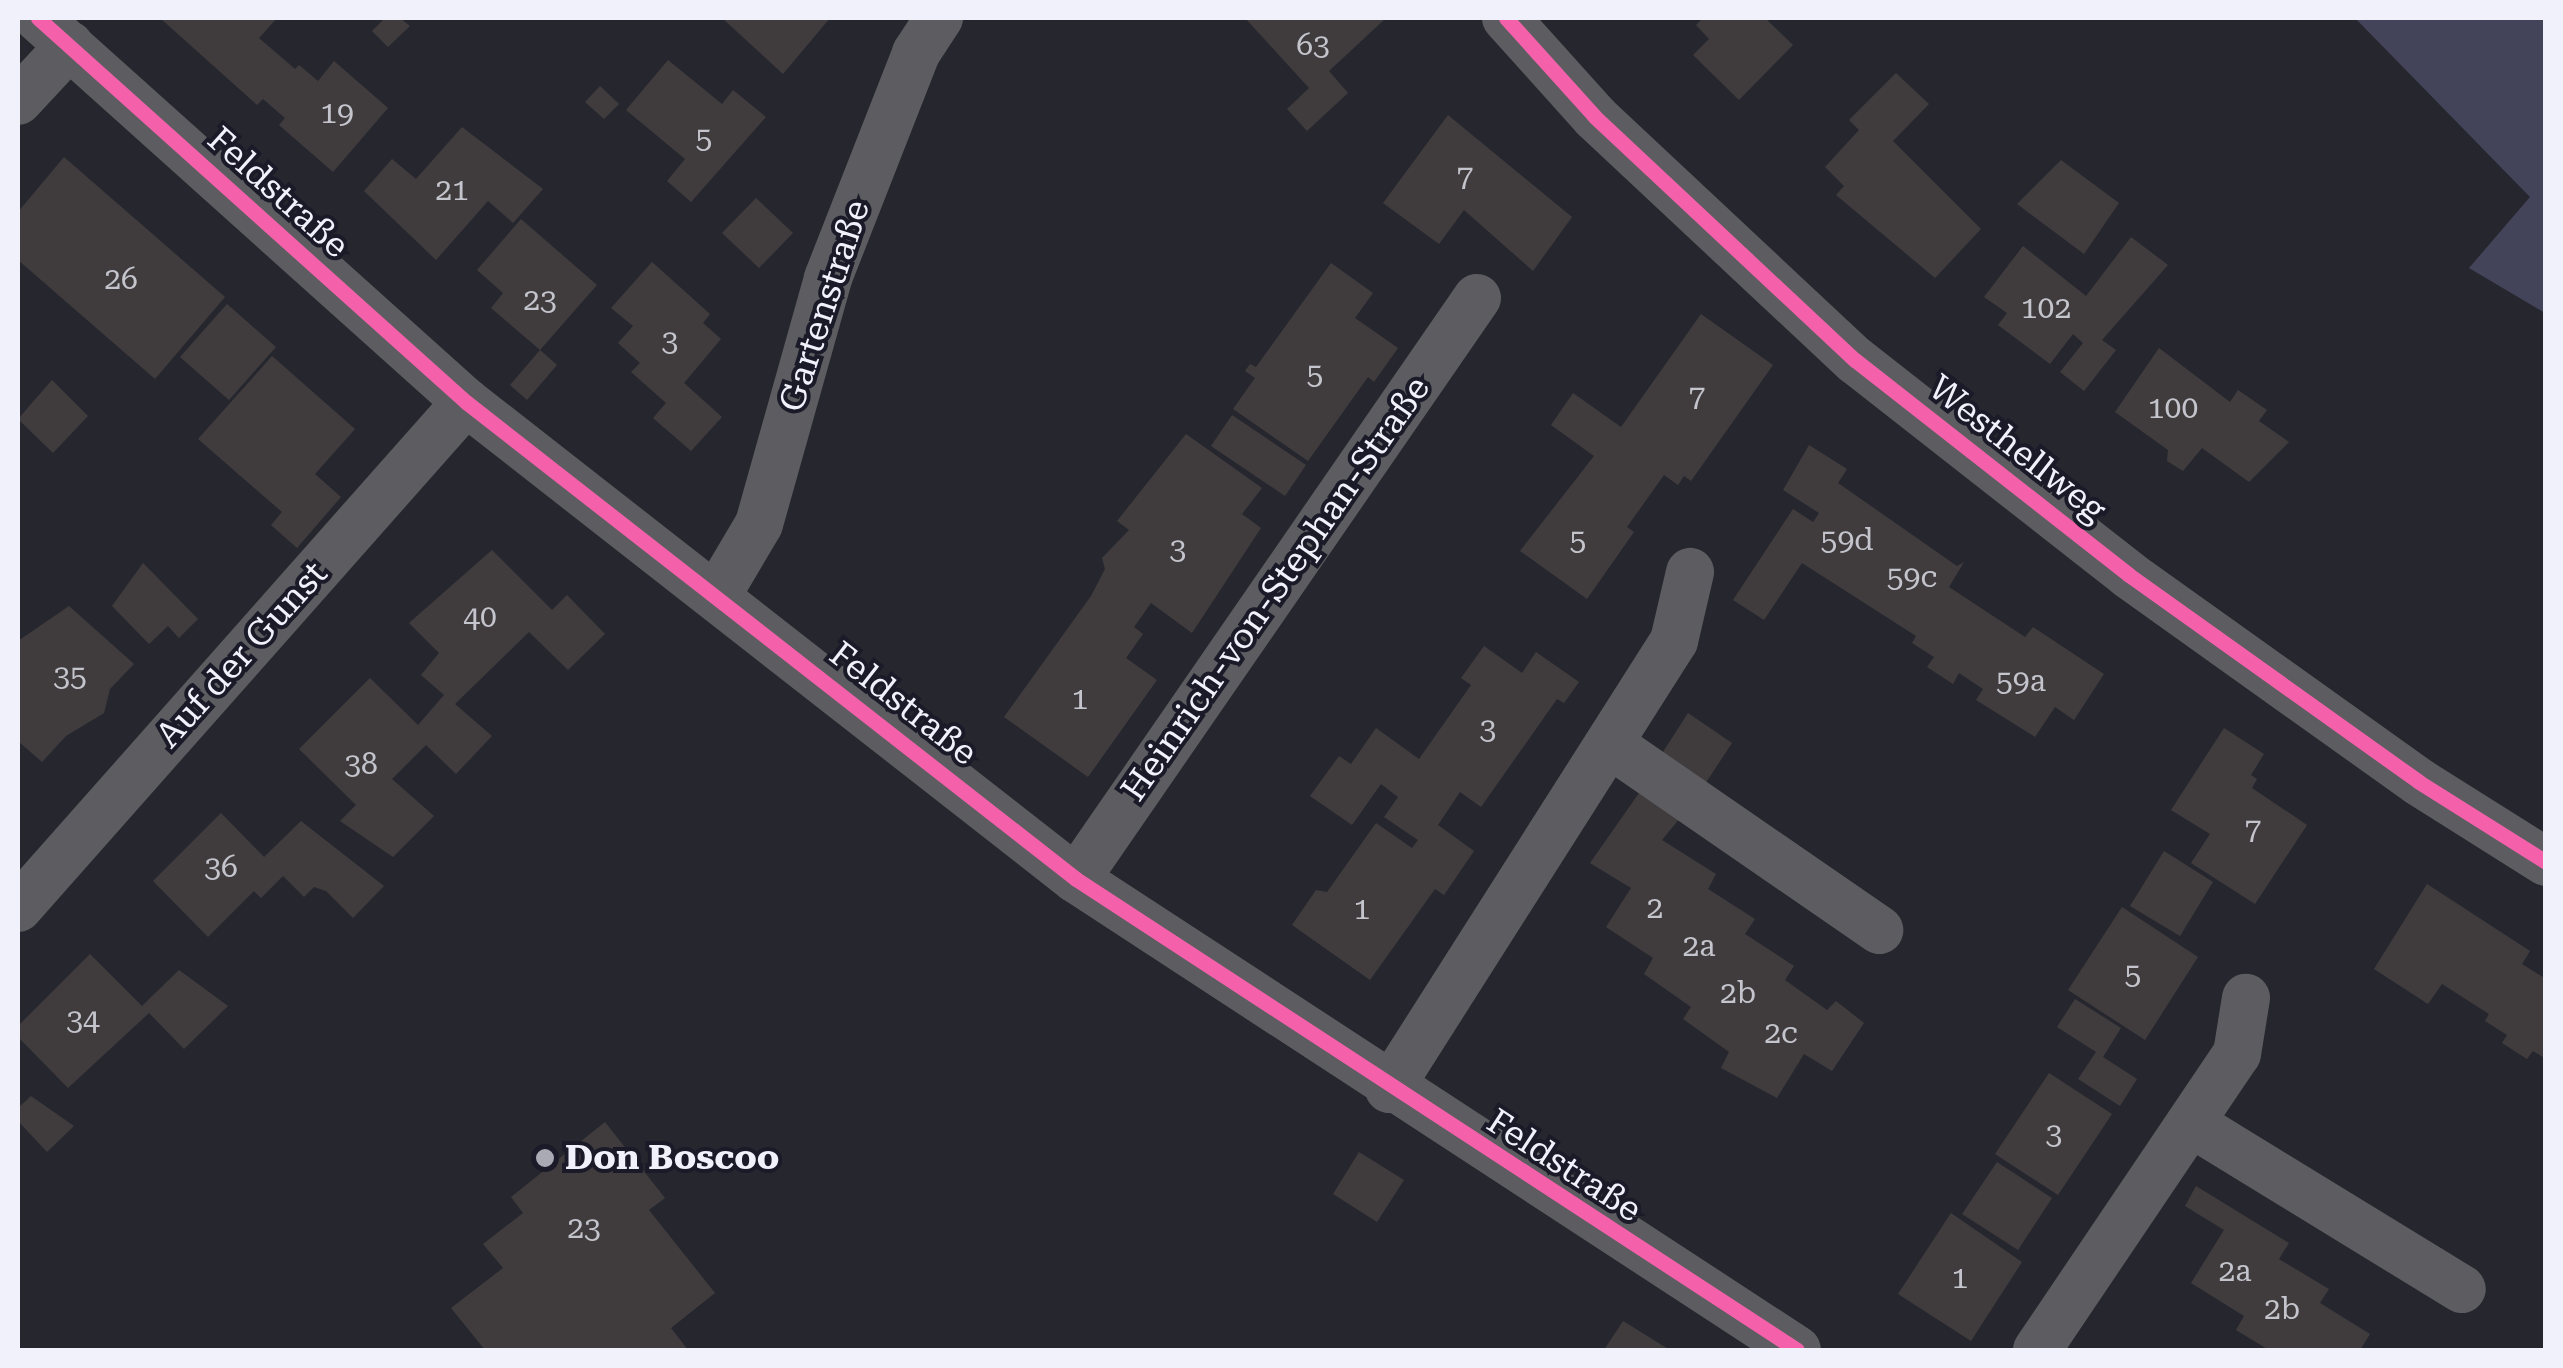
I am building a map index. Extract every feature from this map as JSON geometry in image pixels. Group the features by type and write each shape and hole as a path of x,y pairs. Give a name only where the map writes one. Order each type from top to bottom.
{"street":[{"name":"Gartenstraße","path":"717,595 759,524 828,278 916,53 939,18"},
{"name":"Westhellweg","path":"1506,18 1595,117 1855,360 2129,575 2419,782 2546,862"},
{"name":"Feldstraße","path":"22,89 54,31 466,402 1076,879 1389,1089 1797,1350"},
{"name":"Heinrich-von-Stephan-Straße","path":"1076,879 1477,298"},
{"name":"Auf der Gunst","path":"18,908 466,402"},
{"path":"1389,1089 1611,745 1674,640 1690,572"},
{"path":"1611,745 1879,930"},
{"path":"2036,1350 2194,1125 2237,1054 2246,998"},
{"path":"2194,1125 2462,1289"}],"shaded area":[{"path":"2355,18 2545,18 2545,313 2469,268 2530,197"}],"building":[{"path":"160,18 277,18 259,38 295,69 299,65 318,81 334,61 388,108 333,172 279,125 285,118 263,99 257,105"},
{"path":"385,18 400,18 410,26 388,47 372,31"},
{"path":"722,18 830,18 783,74"},
{"path":"1245,18 1386,18 1329,71 1348,93 1307,131 1287,109 1309,88"},
{"path":"1703,18 1765,18 1793,45 1739,100 1693,55 1709,39 1696,25"},
{"path":"668,60 722,104 733,90 766,117 691,202 667,181 685,159 626,110"},
{"path":"1896,73 1929,104 1893,141 1981,229 1935,278 1836,195 1844,186 1825,167 1859,130 1849,120"},
{"path":"600,86 619,104 604,119 585,102"},
{"path":"1448,115 1572,217 1533,271 1464,210 1439,244 1383,203"},
{"path":"462,127 543,189 513,223 488,201 436,260 364,191 392,159 416,179"},
{"path":"64,157 225,297 155,379 18,260 18,212"},
{"path":"2061,160 2119,203 2084,254 2017,204"},
{"path":"756,198 793,233 759,268 722,233"},
{"path":"521,219 597,285 540,350 491,308 503,293 477,270"},
{"path":"2131,237 2168,265 2102,340 2116,350 2084,391 2060,372 2083,343 2073,334 2050,364 1998,325 2007,313 1984,297 2023,246 2086,296"},
{"path":"652,262 710,314 703,323 721,339 684,383 722,417 691,451 653,418 666,403 631,372 640,363 618,343 633,326 611,308"},
{"path":"1331,263 1373,293 1355,318 1398,348 1374,382 1368,377 1308,461 1233,409 1255,378 1245,371 1250,364 1256,367"},
{"path":"227,304 276,347 229,400 180,357"},
{"path":"1701,314 1773,365 1691,481 1684,476 1678,485 1664,475 1627,527 1634,532 1587,599 1520,551 1594,456 1551,425 1573,393 1621,427"},
{"path":"2159,348 2230,402 2238,390 2267,410 2259,421 2289,442 2249,482 2202,448 2183,471 2167,461 2168,450 2115,412"},
{"path":"540,350 557,365 527,400 510,385"},
{"path":"272,356 355,429 315,474 341,497 297,548 271,525 282,512 198,439"},
{"path":"52,380 88,416 53,453 18,419"},
{"path":"1232,415 1306,465 1285,496 1211,446"},
{"path":"1186,434 1262,488 1242,514 1261,528 1192,633 1151,603 1134,627 1143,634 1126,658 1157,680 1088,777 1004,717 1091,596 1105,569 1102,558 1129,530 1117,521"},
{"path":"1809,445 1847,469 1838,483 1957,566 1964,562 1949,587 2025,637 2033,627 2104,674 2074,720 2055,707 2035,737 1976,700 1983,689 1959,673 1953,684 1927,667 1934,657 1912,643 1916,636 1802,563 1764,620 1733,600 1793,509 1813,522 1819,513 1783,490"},
{"path":"492,550 552,610 567,595 605,634 568,670 529,632 455,704 492,736 456,774 426,745 392,779 434,816 393,857 340,821 356,805 299,749 370,678 418,725 444,695 421,675 439,653 409,623"},
{"path":"143,563 198,619 179,638 168,626 149,644 112,606"},
{"path":"69,606 134,664 110,689 104,713 66,736 42,762 18,741 18,641"},
{"path":"1484,646 1522,673 1536,652 1579,682 1564,703 1557,699 1481,807 1460,792 1438,825 1474,851 1444,895 1435,889 1370,980 1292,925 1316,890 1327,892 1376,823 1412,848 1418,840 1384,817 1398,797 1381,784 1352,825 1310,796 1339,756 1351,764 1376,728 1419,759 1471,685 1461,678"},
{"path":"1688,713 1732,743 1705,784 1661,755"},
{"path":"2224,728 2264,754 2251,775 2257,779 2252,788 2307,825 2255,904 2191,863 2210,834 2171,810"},
{"path":"1639,793 1680,818 1662,840 1716,874 1708,889 1755,919 1745,934 1794,966 1785,980 1827,1010 1836,1001 1864,1023 1832,1071 1804,1054 1777,1098 1721,1068 1729,1052 1683,1019 1691,1007 1644,974 1653,958 1606,927 1631,888 1590,863"},
{"path":"221,813 264,857 301,821 384,886 353,918 326,891 314,887 304,897 283,876 261,898 254,891 208,937 153,881"},
{"path":"2164,851 2213,882 2180,936 2130,906"},
{"path":"2427,884 2530,951 2522,964 2546,979 2546,1059 2533,1051 2527,1059 2502,1043 2507,1035 2485,1021 2489,1014 2442,984 2428,1004 2374,969"},
{"path":"2122,907 2198,957 2145,1040 2068,990"},
{"path":"90,954 142,1006 179,970 228,1006 184,1049 149,1013 68,1088 18,1037 18,1026"},
{"path":"2075,999 2121,1028 2103,1057 2137,1079 2120,1106 2078,1079 2096,1052 2057,1027"},
{"path":"2049,1073 2112,1114 2058,1195 1995,1154"},
{"path":"31,1096 74,1126 47,1152 18,1121 18,1108"},
{"path":"605,1122 665,1198 649,1210 715,1293 671,1328 688,1350 485,1350 451,1308 503,1268 483,1244 523,1213 511,1197"},
{"path":"1359,1152 1404,1180 1377,1222 1333,1194"},
{"path":"1997,1162 2052,1198 2018,1250 1962,1214"},
{"path":"2196,1186 2289,1243 2279,1259 2329,1289 2320,1303 2370,1334 2360,1350 2269,1350 2236,1330 2244,1316 2191,1283 2224,1230 2185,1206"},
{"path":"1951,1213 2022,1262 1971,1341 1898,1294"},
{"path":"1623,1321 1670,1350 1604,1350"}],"cycle path":[{"path":"38,18 466,402 1076,879 1797,1350"},
{"path":"1506,18 1595,117 1855,360 2129,575 2419,782 2546,862"}],"place":[{"name":"Don Boscoo","path":"545,1158"}]}
